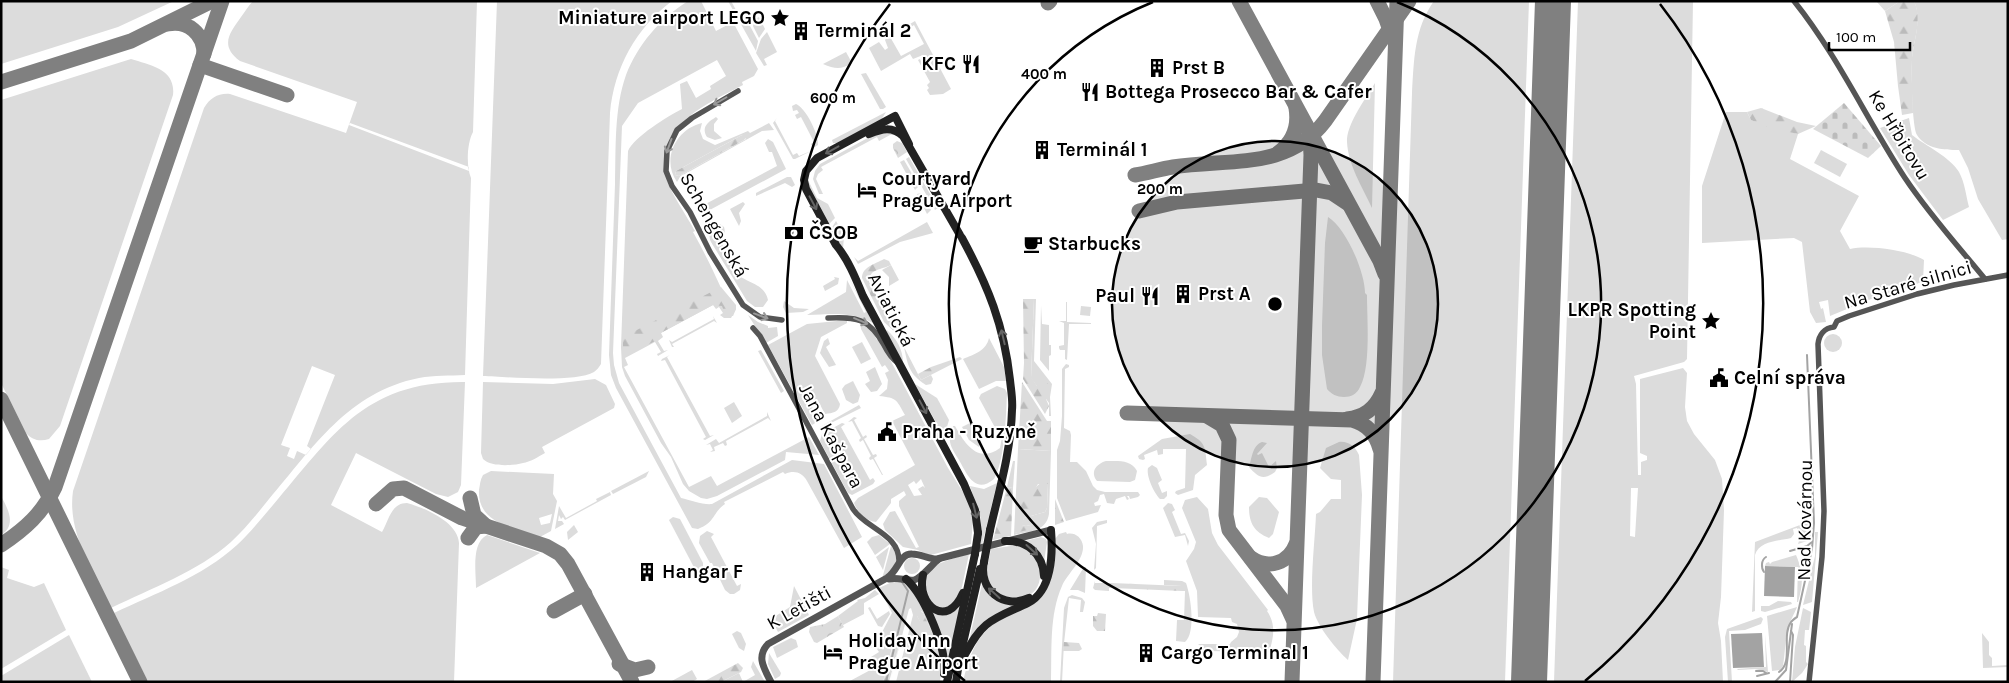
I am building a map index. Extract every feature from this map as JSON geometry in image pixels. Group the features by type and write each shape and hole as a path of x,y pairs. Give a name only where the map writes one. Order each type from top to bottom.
{"main road":[{"path":"851,140 895,116 909,144"},
{"name":"Aviatická","path":"947,682 973,564 978,533 975,510 968,491 863,296 855,277 806,189 804,180 806,171 813,161 851,140 862,138 881,129 890,129 898,132 909,144 992,303 1004,338 1013,409 1008,452 984,562"},
{"path":"984,562 983,576 986,585 996,596 1009,602 1023,600 1032,596 1041,585 1044,576 1051,530"},
{"path":"960,664 975,638 987,624 997,617 1031,601 1041,593 1048,576 1052,540 1051,530"},
{"path":"1005,541 1023,544 1034,551 1042,562 1044,576"},
{"path":"956,682 980,568 984,562"},
{"path":"924,573 922,587 930,606 936,611 942,612 948,611 958,604 971,575"},
{"path":"905,578 918,593 941,643 945,660 943,682"}],"street":[{"name":"Ke Hřbitovu","path":"1794,1 1846,77 1905,177 1945,232 1985,279"},
{"name":"Schengenská","path":"738,91 692,118 677,130 671,139 666,156 666,171 672,186 690,212 710,252 744,307 760,317 782,320"},
{"name":"Na Staré silnici","path":"1822,332 1827,328 1834,327 1837,321 1849,316 1917,294 2008,275"},
{"path":"828,318 849,317 867,323 876,331 892,359 900,364"},
{"name":"Jana Kašpara","path":"753,328 760,336 854,511 885,535 896,547 910,554"},
{"name":"Nad Kovárnou","path":"1809,682 1822,557 1824,518 1818,341 1822,332"},
{"name":"K Letišti","path":"771,682 761,659 763,651 768,644 893,575 905,556 910,554 927,558 941,558 1051,530"},
{"path":"896,547 901,574 905,578"},
{"path":"919,556 924,563 924,573"},
{"name":"K Letišti","path":"884,580 905,578 915,580 941,558"}],"green space":[{"path":"1,1 174,1 118,27 1,64"},
{"path":"253,1 477,1 473,132 468,148 468,167 350,123 349,125 469,171 471,178 465,375 419,378 394,385 352,409 311,449 307,446 335,375 312,366 281,445 290,448 287,456 294,459 297,451 306,455 241,532 218,553 174,579 111,608 89,566 78,537 72,507 73,491 204,108 215,97 222,94 230,94 346,133 357,102 240,61 230,50 228,39 233,28"},
{"path":"497,1 672,1 648,24 629,50 616,80 612,96 601,364 594,372 585,375 557,378 483,376"},
{"path":"688,1 701,1 716,31 733,22 758,69 754,76 742,82 743,85 717,98 691,115 672,136 667,150 666,172 669,185 695,231 693,232 721,288 733,302 736,309 731,318 724,318 720,315 723,313 719,307 716,309 713,305 661,333 663,337 658,341 664,351 668,350 658,356 657,354 661,352 655,342 625,358 628,365 624,367 689,487 711,476 717,486 809,437 819,455 786,452 785,460 717,496 707,499 701,498 689,491 683,484 671,457 661,443 622,367 621,347 628,151 631,145 644,133 682,109 680,84 687,81 696,98 711,89 710,86 726,76 717,60 638,103 622,126 613,353 619,383 681,498 712,504 792,460 824,464 862,537 844,548 807,481 803,476 795,472 785,474 783,472 724,502 725,504 708,523 698,529 692,528 616,388 611,375 609,355 619,101 626,75 637,53 659,24"},
{"path":"728,1 731,1 741,19 756,13 757,15 753,18 750,26 758,41 756,51"},
{"path":"1434,1 1529,1 1505,682 1393,682 1413,81 1416,45 1422,23"},
{"path":"1578,1 1693,1 1687,359 1684,362 1634,376 1636,384 1638,475 1641,475 1641,462 1647,460 1647,456 1640,453 1640,379 1683,368 1687,373 1685,407 1687,421 1694,434 1715,460 1722,479 1724,510 1721,597 1718,623 1723,682 1554,682","holes":["1631,488 1638,488 1635,537 1630,536"]},
{"path":"1876,1 1900,1 1885,11"},
{"path":"1900,1 1914,1 1918,16 1912,60 1913,113 1902,115 1894,42 1885,11"},
{"path":"1914,1 2008,1 2008,239 2002,240 1978,199 1968,168 1959,150 1930,146 1921,140 1915,130 1912,58 1917,30 1917,15"},
{"path":"759,17 765,29 759,38 753,26 755,19"},
{"path":"915,21 951,89 943,94 930,95 927,90 929,88 927,85 930,82 918,60 920,59 923,65 927,63 923,55 913,59 910,54 881,71 869,48 879,42 885,50 888,48 885,40 889,35 901,56 924,44 914,25 911,27 910,24"},
{"path":"767,32 777,52 764,59 767,65 764,66 756,53 761,39"},
{"path":"846,52 852,63 845,67 838,68 823,64"},
{"path":"131,59 153,66 166,74 173,86 173,95 60,426 49,439 36,440 26,433 1,383 1,100"},
{"path":"866,73 886,107 883,109 880,109 861,74"},
{"path":"1375,83 1372,208 1353,168 1347,142 1353,120"},
{"path":"1844,103 1881,146 1868,158 1813,129"},
{"path":"796,104 808,116 814,129 818,145 813,148 811,144 814,142 801,117 797,119 795,115 799,113 797,110 793,111 792,106"},
{"path":"1761,108 1797,122 1816,126 1798,134 1789,132 1785,134 1751,120 1747,112"},
{"path":"886,112 881,120 837,143 833,143 832,140"},
{"path":"1726,112 1747,112 1751,120 1798,134 1790,159 1859,196 1840,231 1850,249 1888,249 1917,256 1924,260 1923,281 1908,288 1876,297 1830,316 1828,300 1819,302 1821,309 1823,308 1826,322 1816,323 1810,312 1802,242 1794,238 1702,243 1702,186"},
{"path":"716,117 718,119 714,124 714,131 722,138 715,140 707,137 705,128"},
{"path":"777,118 775,121 793,155 797,153 799,156 813,150 793,159 773,123"},
{"path":"1909,118 1912,135 1950,161 1959,172 1963,181 1969,207 1943,220 1909,175 1880,128"},
{"path":"702,123 700,131 703,139 715,145 748,131 750,133 769,123 774,130 762,131 680,177 677,182 670,164 671,155 678,138 693,126","holes":["742,135 746,139 679,176 675,175 676,171"]},
{"path":"885,130 896,135 890,135 879,141 877,137 821,167 823,170 816,179 823,194 819,194 813,179 815,171 820,164"},
{"path":"742,135 747,136 744,140 679,176 675,175 676,171"},
{"path":"768,139 773,142 786,169 701,213 698,208 777,166 772,152 769,152 765,143"},
{"path":"897,141 902,143 907,152 898,158 893,148 893,144"},
{"path":"1821,150 1847,164 1840,177 1814,163"},
{"path":"909,157 938,208 935,210 906,159"},
{"path":"904,160 919,186 915,190 900,162"},
{"path":"787,177 791,177 795,185 792,187 785,183 756,196 756,193"},
{"path":"809,182 817,198 828,204 835,218 828,225 809,188"},
{"path":"921,193 931,210 927,214 917,194"},
{"path":"743,202 745,204 739,213 741,221 739,226 730,209"},
{"path":"1328,217 1348,240 1362,274 1367,295 1368,342 1366,368 1359,389 1354,395 1347,397 1332,394 1327,389 1322,355 1325,243"},
{"path":"836,221 844,235 843,250 831,229"},
{"path":"927,222 933,233 900,242 858,264 854,257 858,261"},
{"path":"720,224 725,229 723,249 727,258 738,275 758,286 766,294 768,300 763,307 755,307 747,301 711,242 709,236 711,231"},
{"path":"884,259 889,261 891,265 871,274 869,282 898,335 884,322 862,278 867,268"},
{"path":"891,265 899,280 889,286 889,277 882,270"},
{"path":"848,276 873,323 849,315 807,315 846,292 847,280 864,313 866,312"},
{"path":"834,277 839,278 838,284 825,291 823,286 835,279"},
{"path":"721,287 736,305 733,316 726,316 722,306 713,305 655,336 657,340 623,358 623,337"},
{"path":"1023,299 1034,299 1031,377 1037,386 1045,381 1048,384 1046,399 1049,406 1045,414 1023,379"},
{"path":"1034,299 1036,299 1034,361 1052,384 1050,397 1051,416 1049,416 1049,403 1031,378"},
{"path":"784,301 794,308 809,309 803,312 786,313 783,307"},
{"path":"1066,302 1067,322 1091,323 1069,324 1067,360 1065,359 1065,350 1060,350 1059,348 1059,346 1064,345 1064,323 1059,321 1066,321"},
{"path":"1041,305 1042,324 1049,325 1051,355 1049,356 1049,371 1040,360"},
{"path":"1081,306 1091,307 1090,316 1080,315"},
{"path":"748,315 768,326 768,328 777,327 778,336 766,343"},
{"path":"713,316 717,323 714,321 672,344 674,347 672,347 669,340 672,342 714,319"},
{"path":"847,320 847,323 821,337 815,356 840,404 839,407 835,412 825,414 817,399 814,400 810,404 814,410 818,408 821,417 820,420 812,425 768,345 807,324"},
{"path":"860,323 872,331 877,340 879,339 948,468 968,500 973,520 971,544 931,555 903,547 885,530 883,524 890,512 895,511 916,548 919,547 899,506 899,501 906,495 904,491 891,499 891,503 876,522 865,518 855,506 854,503 858,498 915,465 892,421 905,415 895,400 879,396 887,389 888,380 885,373 889,371 885,365 882,367 861,329","holes":["921,479 925,488 923,486 918,489 922,495 914,496 908,485 914,481 916,484"]},
{"path":"886,331 899,345 903,363"},
{"path":"1833,334 1839,337 1842,343 1839,349 1833,352 1827,349 1824,343 1827,337"},
{"path":"828,338 830,344 826,347 836,365 829,367 820,353 824,341"},
{"path":"989,338 1004,367 1006,381 996,381 979,389 963,359 983,349"},
{"path":"862,342 871,359 861,364 852,347"},
{"path":"904,347 921,380 931,375 933,379 931,384 926,385 913,373 908,364"},
{"path":"761,350 784,391 781,393 758,351"},
{"path":"670,355 667,357 710,436 714,435 705,440 703,439 706,437 665,360 661,361 662,359"},
{"path":"960,357 962,359 921,380 918,374 931,367"},
{"path":"1066,364 1069,367 1065,369 1064,428 1070,431 1071,435 1070,462 1077,462 1086,471 1097,490 1105,492 1138,492 1140,495 1130,499 1127,496 1129,499 1127,500 1125,496 1116,499 1114,504 1107,503 1104,494 1100,495 1098,501 1094,503 1095,506 1101,505 1098,512 1066,521 1057,498 1057,450 1060,441 1062,416 1062,369"},
{"path":"875,367 882,384 877,391 871,392 865,384 870,381 866,372"},
{"path":"595,379 606,385 615,404 614,408 542,447 545,453 528,462 502,465 487,462 483,459 481,453 483,382 553,384"},
{"path":"853,381 860,395 858,402 853,404 846,400 842,389"},
{"path":"465,382 461,485 458,492 448,497 436,494 356,453 331,505 382,532 394,509 407,503 431,512 447,522 453,529 459,543 454,682 148,682 114,613 178,584 209,566 237,545 333,435 353,417 375,402 401,391 430,384"},
{"path":"1022,382 1047,421 1051,421 1051,451 1018,449"},
{"path":"915,384 937,398 949,420 944,437"},
{"path":"997,386 1005,389 1007,393 1003,450 994,479 982,485 972,481 952,449 950,438 953,426 955,426 968,445 979,453 985,454 1000,448 1002,437 999,435 979,398 981,394"},
{"path":"734,402 742,416 732,423 724,408"},
{"path":"859,405 861,408 819,429 820,427"},
{"path":"767,412 771,421 768,418 726,441 727,445 725,446 723,443 714,447 715,451 710,452 713,450 710,444 706,445 716,439 719,443 767,416"},
{"path":"854,417 857,418 854,420 863,437 866,435 867,437 864,439 873,455 876,454 877,456 874,458 883,475 873,459 870,460 871,456 863,440 860,442 861,438 852,421 848,422"},
{"path":"842,423 845,424 841,427 870,480 873,478 875,481 873,484 852,495 848,493 820,441 822,434"},
{"path":"970,423 981,442 979,447 969,440 962,427"},
{"path":"1190,434 1204,446 1207,465 1195,475 1193,490 1178,495 1175,493 1176,491 1185,488 1186,449 1163,449 1163,454 1158,455 1157,450 1144,455 1145,459 1143,460 1139,459 1138,456 1162,439"},
{"path":"1262,442 1267,443 1257,454 1262,453 1269,467 1276,461 1277,468 1271,475 1264,477 1255,473 1249,467 1254,449"},
{"path":"1339,442 1351,445 1359,455 1362,495 1357,619 1348,660 1333,644 1319,624 1314,612 1312,590 1316,514 1331,499 1341,499 1341,480 1331,479 1320,468 1326,448"},
{"path":"1018,449 1051,451 1049,514 1047,520 1041,528 1014,535","holes":["1038,484 1048,484 1047,508 1045,512 1024,518 1021,525 1035,524 1015,533 1023,501 1034,491"]},
{"path":"1013,461 1015,461 1013,488 1007,487"},
{"path":"1106,461 1119,461 1131,464 1137,471 1135,480 1130,482 1097,481 1094,474 1095,469 1099,464"},
{"path":"1152,465 1157,468 1162,480 1158,483 1162,493 1167,491 1167,496 1164,499 1160,499 1149,480 1148,468"},
{"path":"491,471 554,474 553,494 557,501 551,531 540,537 499,523 491,517 484,510 480,501 479,490 483,475","holes":["552,514 550,523 541,525 539,518"]},
{"path":"649,471 646,477 613,494 611,491"},
{"path":"1046,481 1048,484 1047,508 1045,512 1024,518 1022,525 1035,524 1036,528 1015,533 1016,501 1025,498 1038,485"},
{"path":"997,483 981,549 981,519 970,486 984,489"},
{"path":"1007,487 1013,488 1011,536 993,540"},
{"path":"610,492 611,495 565,520 563,517 561,519 559,515 558,521 562,521 564,524 555,529 559,506 566,518"},
{"path":"1,496 8,511 10,522 9,527 1,535"},
{"path":"1197,497 1208,509 1212,533 1218,545 1268,610 1273,626 1269,652 1207,651 1198,644 1230,644 1239,632 1237,624 1232,622 1231,618 1198,617 1197,591 1186,561 1196,542 1182,508 1185,500"},
{"path":"1259,497 1267,498 1279,512 1273,534 1269,538 1256,530 1250,518 1249,507"},
{"path":"1055,499 1064,522 1055,525"},
{"path":"1168,503 1172,504 1175,510 1172,512 1181,534 1185,533 1189,541 1188,546 1185,535 1175,537 1163,508"},
{"path":"673,517 680,519 703,563 703,570 697,573 669,520"},
{"path":"1107,520 1107,523 1097,526 1096,568 1094,570 1096,544 1092,528 1097,522"},
{"path":"1808,522 1808,532 1811,535 1807,541 1798,544 1799,541 1805,539 1805,535 1799,533 1797,528 1793,529 1794,534 1791,538 1770,542 1757,550 1755,555 1755,611 1752,612 1755,542"},
{"path":"574,525 578,532 568,540 567,532"},
{"path":"707,531 714,534 711,537 737,586 741,584 740,590 734,594 730,594 725,590 712,563 710,563 699,543 700,536"},
{"path":"1066,532 1079,538 1083,551 1078,562 1064,581 1055,609 1052,633 1051,682 963,682 974,649 988,629 1009,614 1039,598 1055,539 1059,534"},
{"path":"1815,532 1818,532 1812,602 1803,605 1815,556"},
{"path":"487,535 540,553 476,588 476,551 482,539"},
{"path":"879,535 890,544 875,555 867,542 872,537"},
{"path":"1041,537 1046,539 1047,542 1044,562 1025,541"},
{"path":"1017,545 1025,549 1037,562 1040,579 1032,594 1023,598 1003,598 989,581 987,571 991,549"},
{"path":"891,546 897,555 896,565 882,579"},
{"path":"889,547 883,570 876,557"},
{"path":"969,554 957,601 943,609 933,605 926,582 927,575 932,569 947,560"},
{"path":"1796,555 1802,579 1798,602 1798,567 1765,566 1766,563 1769,562 1770,564"},
{"path":"912,558 920,566 912,574 904,566"},
{"path":"1,567 9,570 7,578 34,587 44,583 66,630 1,669"},
{"path":"1084,567 1086,567 1085,593 1078,590 1070,590"},
{"path":"1164,580 1186,583 1191,605 1191,623 1185,642 1176,641 1177,620 1184,620 1185,591 1182,591 1182,586 1164,585"},
{"path":"1095,581 1095,583 1112,583 1112,588 1109,588 1109,591 1095,590 1093,588"},
{"path":"892,582 906,583 921,604 937,643 941,670 940,682 896,682 913,615 911,608 909,609 890,682 901,638 895,636 883,682 848,682 876,667 871,657 879,652 875,646 870,648 868,644 877,640 883,650 884,648 879,638 892,613 879,588","holes":["922,611 932,632 929,637 917,616"]},
{"path":"1112,583 1182,586 1182,591 1112,588"},
{"path":"982,584 996,599 1015,605 969,641"},
{"path":"794,586 809,615 778,632 771,619 790,607"},
{"path":"875,590 879,594 864,603 864,614 843,625 838,616 857,600 865,598"},
{"path":"1072,595 1082,598 1085,602 1083,612 1080,612 1081,600 1069,598 1062,682 1060,682 1064,608 1068,597"},
{"path":"907,597 910,601 906,613 902,616 901,603"},
{"path":"1778,601 1791,602 1792,604 1765,612 1761,611 1761,606 1769,606"},
{"path":"870,607 877,619 889,611 890,614 882,627 878,626 868,608"},
{"path":"960,607 949,659 930,611 945,614"},
{"path":"1797,607 1788,629 1783,666 1780,670 1772,671 1767,616"},
{"path":"1803,608 1811,612 1809,630 1805,630 1804,645 1806,646 1806,662 1808,664 1792,682 1795,647"},
{"path":"919,610 923,613 932,632 931,637 927,636 917,616"},
{"path":"1098,613 1106,614 1105,631 1097,631 1093,626 1093,616 1097,616"},
{"path":"838,616 844,627 817,643 814,642 809,632 810,627 825,624"},
{"path":"1761,617 1763,619 1761,624 1745,630 1729,631 1732,682 1728,682 1725,637 1727,629"},
{"path":"737,631 741,633 746,644 744,651 739,648 732,634"},
{"path":"1982,633 1989,642 1989,655 1992,658 1992,666 2008,665 2008,667 1983,668"},
{"path":"1765,634 1768,672 1755,669 1738,670 1766,667"},
{"path":"69,635 92,682 1,682 1,676"},
{"path":"896,635 899,635 901,638 889,682 883,682"},
{"path":"791,638 796,640 798,647 777,658 773,647"},
{"path":"1064,642 1079,643 1082,649 1079,651 1063,651"},
{"path":"769,653 781,673 775,679 768,664"},
{"path":"753,661 765,682 743,682 755,675 751,667"},
{"path":"738,663 743,668 741,672 721,682 703,682"},
{"path":"692,670 697,679 692,682 670,682"},
{"path":"739,673 743,682 721,682"}],"shaded area":[{"path":"1765,566 1795,567 1794,597 1764,596"},
{"path":"1762,633 1764,667 1733,668 1731,634"}],"waterway":[{"path":"1779,672 1786,662 1788,628 1797,617 1812,549 1814,523 1807,355"},
{"path":"1790,551 1807,546 1812,542"},
{"path":"1764,572 1762,564 1766,557"},
{"path":"886,682 908,591 902,582"},
{"path":"1775,682 1786,670 1792,624"},
{"path":"1790,682 1793,635 1791,631"},
{"path":"1756,671 1766,673"},
{"path":"1757,676 1769,673"}],"taxiway":[{"path":"1,82 131,41 212,1"},
{"path":"1,545 18,533 39,513 55,487 222,1"},
{"path":"1239,1 1380,261 1385,274"},
{"path":"1377,1 1392,36"},
{"path":"1373,682 1397,1"},
{"path":"1135,175 1194,164 1255,159 1275,155 1293,148 1310,137 1325,121 1409,1"},
{"path":"168,24 182,24 194,30 201,40 204,54"},
{"path":"200,65 287,95"},
{"path":"1278,153 1288,144 1294,133 1297,121 1296,108"},
{"path":"1292,682 1311,155 1310,136 1306,125"},
{"path":"1139,211 1177,202 1316,190 1332,193 1347,203"},
{"path":"1347,419 1364,414 1376,404 1382,393"},
{"path":"1,399 140,682"},
{"path":"1127,413 1352,420 1370,430 1380,449"},
{"path":"1207,416 1222,425 1229,440 1226,515 1229,530 1287,606 1293,619"},
{"path":"376,504 393,489 404,488 462,518 546,546 560,554 568,564 632,682"},
{"path":"468,538 476,527 486,526 474,515 470,498"},
{"path":"1251,558 1264,564 1277,563 1288,556 1296,544"},
{"path":"554,611 585,594"},
{"path":"1526,682 1531,617"},
{"path":"619,664 635,670 648,667"}],"runway":[{"path":"1529,682 1553,1"}],"place":[{"name":"Miniature airport LEGO","path":"780,18"},
{"name":"Terminál 2","path":"801,31"},
{"name":"KFC","path":"971,64"},
{"name":"Prst B","path":"1157,68"},
{"name":"Bottega Prosecco Bar & Cafer","path":"1090,92"},
{"name":"Terminál 1","path":"1042,150"},
{"name":"Courtyard Prague Airport","path":"867,190"},
{"name":"ČSOB","path":"794,233"},
{"name":"Starbucks","path":"1033,244"},
{"name":"Prst A","path":"1183,294"},
{"name":"Paul","path":"1150,296"},
{"name":"LKPR Spotting Point","path":"1711,321"},
{"name":"Celní správa","path":"1719,378"},
{"name":"Praha - Ruzyně","path":"887,432"},
{"name":"Hangar F","path":"647,572"},
{"name":"Holiday Inn Prague Airport","path":"833,652"},
{"name":"Cargo Terminal 1","path":"1146,653"}]}
